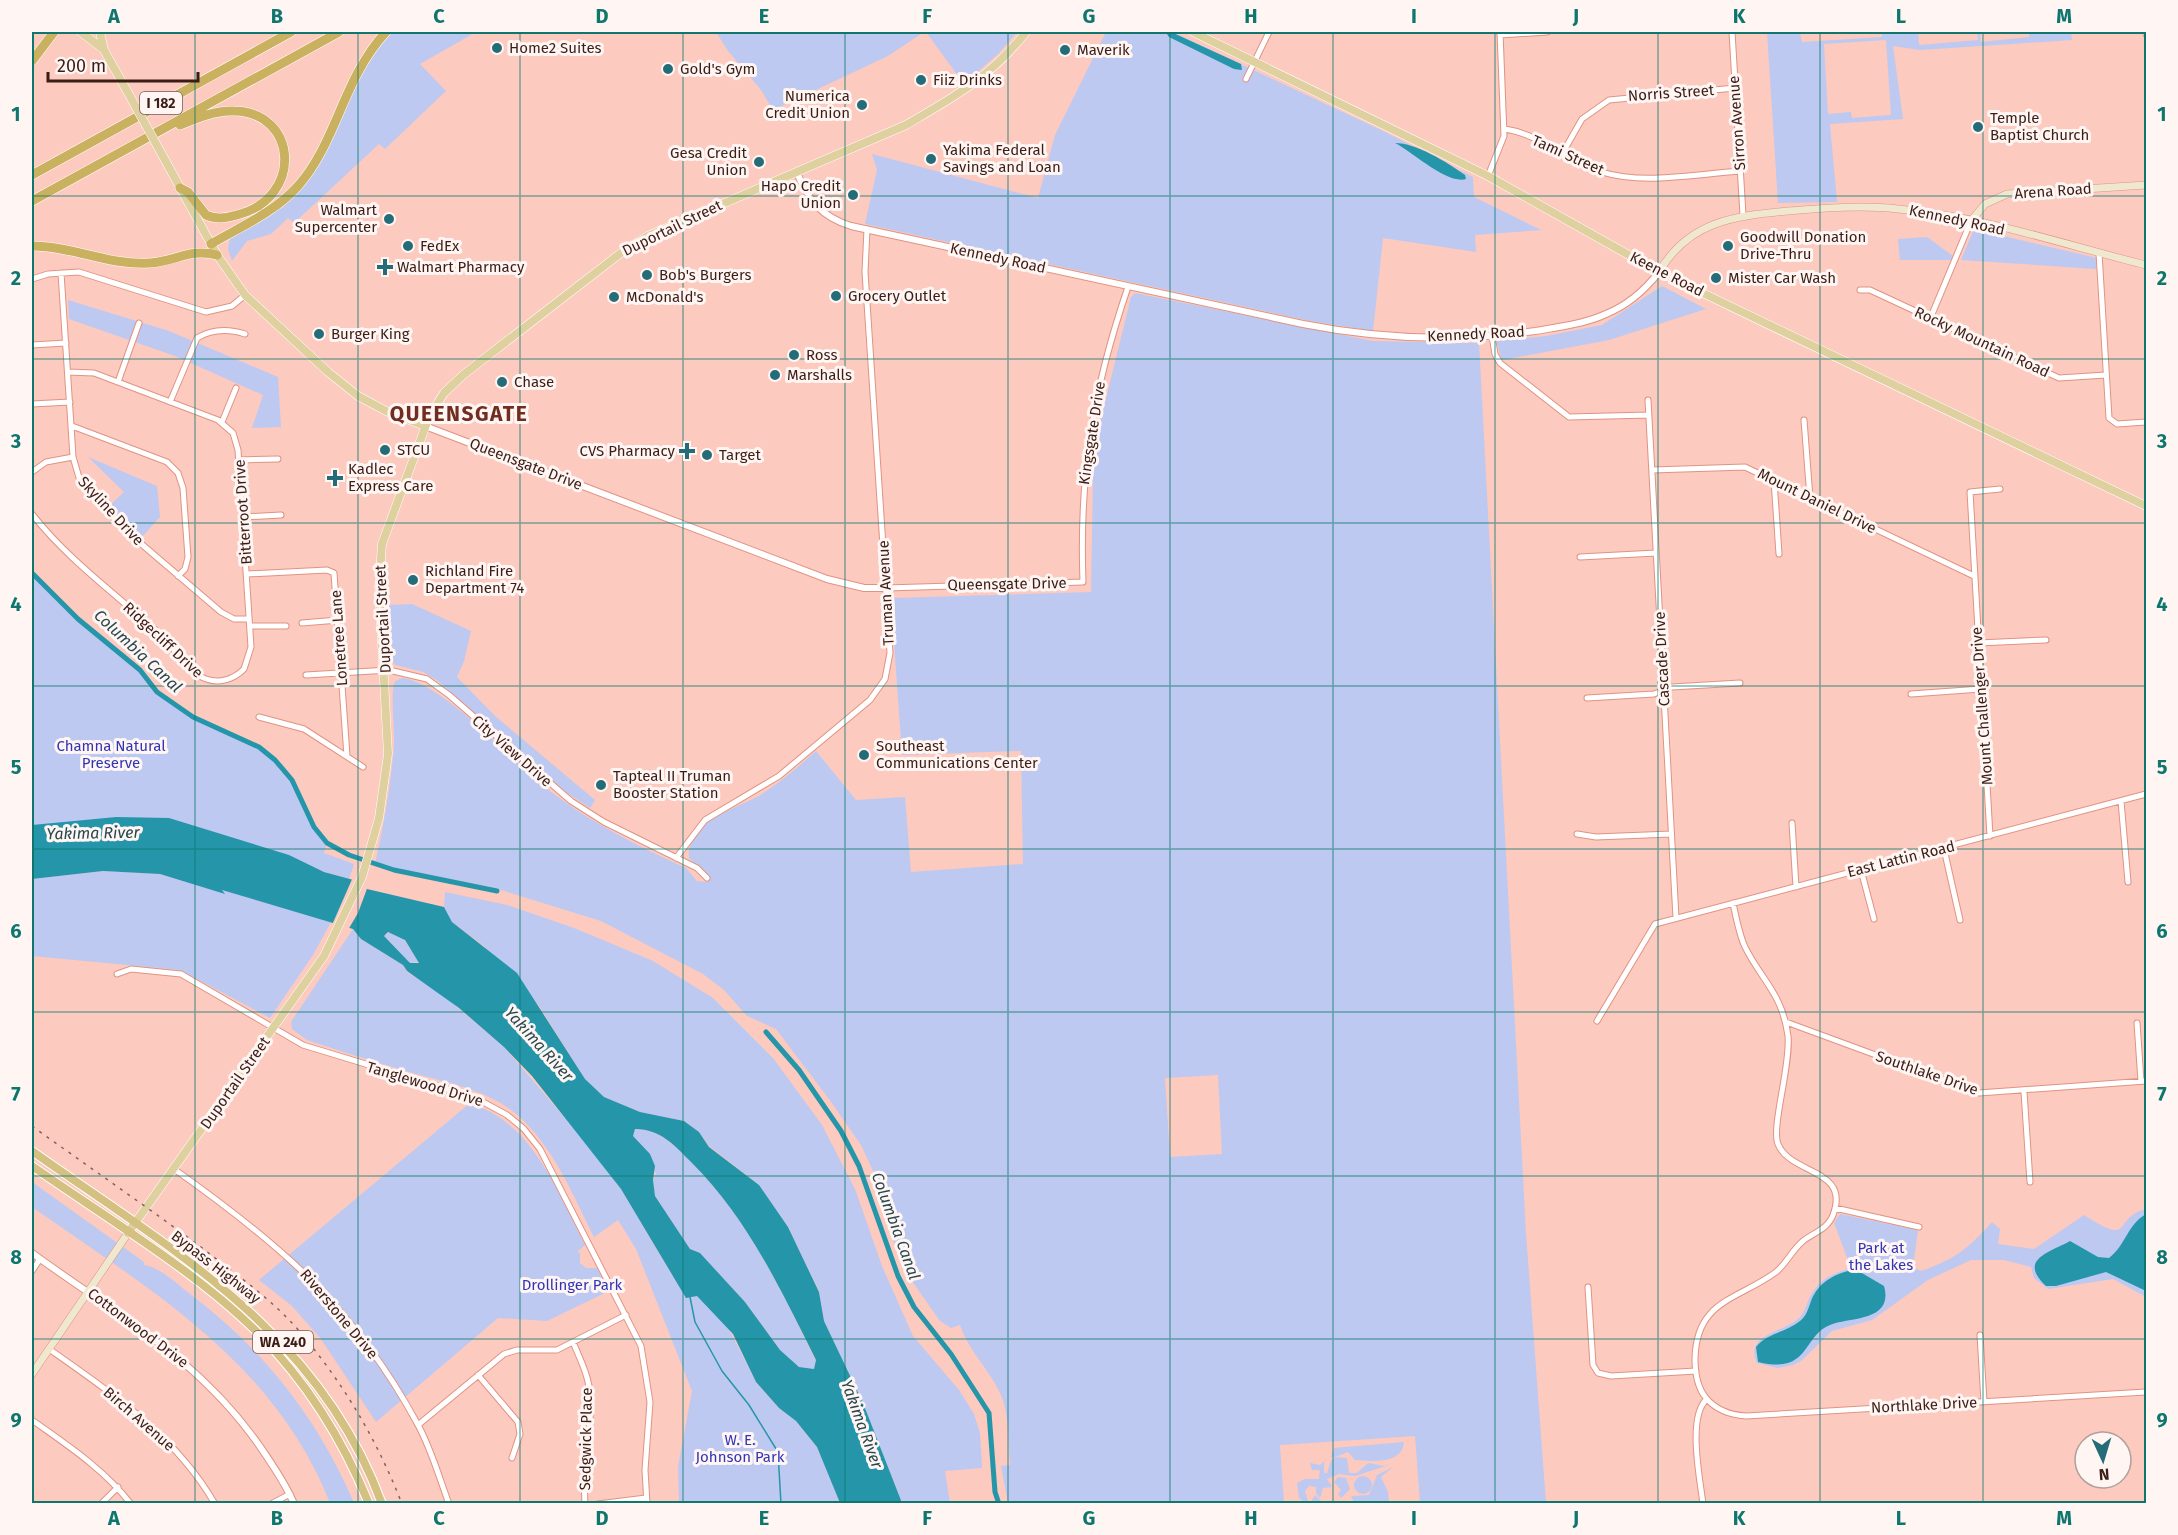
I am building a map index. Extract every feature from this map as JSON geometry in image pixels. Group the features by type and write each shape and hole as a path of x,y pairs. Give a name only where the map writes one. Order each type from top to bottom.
{"highway":[{"path":"32,60 54,32"},
{"path":"41,46 60,32"},
{"name":"I 182","path":"32,175 291,32"},
{"name":"I 182","path":"32,201 339,32"},
{"path":"211,244 273,207 298,186 317,157 357,70 386,32"},
{"path":"126,149 183,123 232,111 249,113 265,121 281,141 285,166 282,180 272,197 254,210 229,217 212,218 203,213 188,192 180,188"},
{"path":"32,246 75,251 138,263 164,262 195,252 218,255"},
{"name":"Bypass Highway","path":"32,1151 232,1294 284,1344 337,1413 382,1503"},
{"name":"Bypass Highway","path":"32,1166 225,1303 275,1351 311,1395 330,1425 352,1463 369,1503"}],"main road":[{"path":"81,32 104,50"},
{"path":"100,32 104,50"},
{"name":"Duportail Street","path":"32,1374 128,1233 324,956 340,927 373,843 383,795 388,754 379,587 381,544 425,426 440,399 458,379 619,254 648,236 906,125 947,104 989,73 1026,32"},
{"name":"Keene Road","path":"1193,32 1488,176 1659,272 2146,506"},
{"name":"Queensgate Drive","path":"104,50 211,244 245,295 313,359 358,396 386,411 425,426"},
{"name":"Arena Road","path":"1971,221 1984,204 2007,194 2146,185"},
{"name":"Kennedy Road","path":"1659,272 1677,247 1695,233 1717,222 1743,215 1876,207 1923,212 1971,221 2146,265"}],"street":[{"path":"1246,79 1269,32"},
{"path":"1488,176 1503,143 1505,129 1500,33 1547,32"},
{"name":"Sirron Avenue","path":"1732,32 1743,215"},
{"name":"Norris Street","path":"1562,154 1582,119 1609,100 1735,88"},
{"name":"Tami Street","path":"1505,129 1604,173 1629,177 1740,171"},
{"name":"Kennedy Road","path":"797,172 808,196 823,213 841,222 1128,287 1347,332 1429,338 1492,336 1550,328 1600,317 1633,299 1659,272"},
{"path":"1930,319 1971,221"},
{"name":"Truman Avenue","path":"676,858 705,820 779,776 879,689 887,675 890,658 865,272 867,229"},
{"path":"2099,254 2109,418 2117,424 2146,422"},
{"path":"32,279 61,273 84,273 204,312 232,306 245,295"},
{"name":"Skyline Drive","path":"61,273 73,458 77,476 133,537 227,616 250,622 286,626"},
{"name":"Kingsgate Drive","path":"1083,582 1083,492 1090,423 1106,355 1128,287"},
{"name":"Rocky Mountain Road","path":"1860,290 1870,290 2060,378 2106,375"},
{"path":"118,382 139,324"},
{"path":"170,402 197,338 225,330 245,334"},
{"path":"1492,336 1495,354 1500,363 1569,417 1649,415"},
{"path":"32,345 66,343"},
{"path":"68,372 88,372 222,422 236,388"},
{"name":"Cascade Drive","path":"1648,400 1676,918"},
{"path":"32,404 70,402"},
{"path":"1804,420 1810,498"},
{"name":"Bitterroot Drive","path":"222,422 236,440 239,460 250,622"},
{"path":"72,426 167,462 178,473 183,489 188,557 185,568 178,576"},
{"name":"Queensgate Drive","path":"425,426 827,579 864,588 1083,582"},
{"path":"32,472 46,462 73,458"},
{"path":"239,460 278,459"},
{"name":"Mount Daniel Drive","path":"1652,470 1737,465 1774,480 1974,576"},
{"path":"1774,480 1779,554"},
{"name":"Mount Challenger Drive","path":"1990,836 1970,492 2000,489"},
{"name":"Ridgecliff Drive","path":"32,514 87,572 159,634 193,671 204,679 225,681 244,669 251,655 250,622"},
{"path":"243,517 281,515"},
{"path":"1580,558 1656,553"},
{"name":"Lonetree Lane","path":"247,574 332,571 338,621 347,756"},
{"path":"302,623 338,621"},
{"path":"1978,643 2046,640"},
{"name":"City View Drive","path":"306,675 385,670 412,674 433,683 571,801 604,822 697,868 707,878"},
{"path":"1587,698 1654,694 1672,687 1740,683"},
{"path":"1911,694 1981,689"},
{"path":"259,717 298,726 363,767"},
{"name":"East Lattin Road","path":"1598,1021 1655,924 2146,794"},
{"path":"2121,801 2128,882"},
{"path":"1792,824 1796,887"},
{"path":"1577,834 1596,837 1671,834"},
{"path":"1944,849 1960,920"},
{"path":"1861,870 1874,919"},
{"path":"1703,1503 1697,1422 1700,1408 1707,1399 1700,1390 1696,1371 1698,1334 1711,1311 1780,1268 1802,1242 1827,1224 1835,1208 1835,1194 1830,1183 1817,1172 1790,1160 1777,1143 1778,1121 1788,1063 1786,1022 1771,985 1745,947 1733,903"},
{"name":"Tanglewood Drive","path":"117,974 129,969 181,974 310,1048 474,1097 512,1119 531,1136 544,1155 641,1346 650,1402 645,1470 646,1501"},
{"name":"Southlake Drive","path":"1786,1022 1979,1093 2024,1092 2144,1081"},
{"path":"2137,1023 2144,1081"},
{"path":"2024,1092 2030,1182"},
{"name":"Riverstone Drive","path":"174,1169 261,1233 315,1282 357,1331 388,1374 418,1425 449,1503"},
{"path":"1835,1208 1919,1227"},
{"name":"Cottonwood Drive","path":"32,1253 89,1290 180,1358 227,1402 260,1446 294,1503"},
{"path":"32,1271 40,1259"},
{"path":"1588,1287 1593,1365 1598,1373 1611,1376 1696,1371"},
{"path":"418,1425 504,1354 517,1350 557,1350 626,1315"},
{"path":"1980,1335 1984,1402"},
{"name":"Sedgwick Place","path":"573,1342 586,1374 590,1395 584,1482 585,1503"},
{"name":"Birch Avenue","path":"49,1349 117,1396 174,1446 203,1483 215,1503"},
{"path":"478,1375 518,1422 520,1434 512,1458"},
{"name":"Northlake Drive","path":"1707,1399 1726,1412 1746,1416 2146,1392"},
{"path":"32,1420 90,1462 118,1487 131,1503"},
{"path":"101,1503 118,1487"},
{"path":"271,1503 290,1494"},
{"path":"598,1503 646,1501"}],"green space":[{"path":"393,32 476,32 420,64 446,91 385,149 379,144 294,223 288,218 271,234 247,241 232,261 228,249 230,238 283,207 302,189 351,91 377,47"},
{"path":"716,32 924,32 888,56 773,110 761,90 728,51"},
{"path":"926,32 1017,32 999,53 964,84"},
{"path":"1106,32 1173,32 1383,131 1473,177 1474,197 1541,230 1475,235 1476,252 1383,238 1373,331 1310,321 865,224 877,170 872,154 1038,198 1055,135"},
{"path":"1767,32 1800,32 1802,42 1882,37 1882,32 1918,32 1919,45 1978,40 1977,32 1980,32 1981,42 2029,37 2029,32 2071,32 2072,40 1920,50 1893,46 1903,119 1830,124 1837,202 1778,203","holes":["1886,40 1891,115 1852,118 1851,112 1828,114 1824,44"]},
{"path":"1974,229 2097,258 2096,269 1961,260"},
{"path":"1927,237 1953,256 1951,260 1900,260 1898,239"},
{"path":"1662,286 1706,309 1609,340 1502,360 1496,341 1546,336 1602,325"},
{"path":"1135,293 1373,341 1479,343 1526,1233 1546,1503 1420,1503 1415,1436 1280,1445 1284,1503 1008,1503 1001,1466 1010,1465 1008,1430 1001,1395 969,1344 960,1325 951,1328 940,1321 905,1271 896,1249 881,1188 861,1145 776,1029 747,1016 724,990 703,974 601,921 491,887 375,864 393,760 394,687 395,681 403,678 440,695 460,710 554,794 585,816 686,868 697,881 707,882 710,878 689,858 691,844 697,833 717,816 765,792 816,751 856,800 905,797 911,872 1023,864 1021,751 902,755 891,601 893,598 1091,592 1093,476 1097,435 1131,297","holes":["1218,1075 1222,1154 1170,1157 1165,1078"]},
{"path":"68,300 169,331 278,377 281,427 252,428 263,395 175,356 69,319"},
{"path":"88,457 157,486 160,517 140,539 108,507 124,492"},
{"name":"Chamna Natural Preserve","path":"32,573 78,619 140,670 157,692 193,717 259,747 275,760 292,780 314,827 327,843 324,853 354,864 349,879 318,870 32,838"},
{"path":"412,604 471,631 464,661 457,677 495,716 595,800 590,808 558,787 438,681 423,672 395,665 392,660 389,605"},
{"path":"103,871 160,874 223,893 223,889 331,922 313,955 270,1018 180,970 32,956 32,879"},
{"path":"445,892 507,905 574,928 653,961 713,998 773,1058 822,1125 855,1189 882,1266 913,1336 959,1390 974,1414 980,1433 982,1468 945,1471 950,1503 902,1503 863,1403 824,1321 819,1291 788,1227 759,1185 709,1146 699,1132 684,1121 640,1112 604,1097 585,1079 539,1006 484,946 452,922 444,907"},
{"name":"W. E. Johnson Park","path":"353,929 361,939 403,965 407,972 438,991 504,1047 586,1142 621,1189 672,1275 706,1303 729,1329 756,1382 779,1408 796,1421 817,1447 840,1503 679,1503 678,1467 692,1391 636,1249 618,1220 594,1237 564,1176 546,1147 524,1121 496,1101 481,1093 307,1040 292,1029 291,1022"},
{"path":"390,932 403,938 419,962 410,963 384,936"},
{"name":"Drollinger Park","path":"470,1103 492,1113 511,1126 527,1142 553,1182 585,1245 577,1252 580,1253 580,1263 586,1268 597,1268 609,1291 547,1321 498,1318 376,1422 321,1339 292,1306 259,1280"},
{"path":"635,1129 660,1135 673,1145 712,1185 730,1208 762,1256 790,1308 816,1361 814,1369 799,1367 780,1350 745,1302 700,1253 690,1249 655,1196 653,1180 656,1173 632,1136"},
{"path":"32,1182 144,1262 144,1265 168,1277 217,1315 241,1338 286,1387 306,1414 340,1472 354,1503 330,1503 306,1453 276,1409 242,1369 204,1333 120,1268 32,1207"},
{"name":"Park at the Lakes","path":"2146,1209 2146,1297 2113,1279 2048,1289 2034,1278 2031,1267 2004,1260 1971,1260 1928,1280 1872,1320 1832,1331 1801,1361 1793,1365 1778,1368 1757,1363 1754,1353 1760,1340 1799,1318 1816,1288 1825,1279 1851,1268 1834,1223 1840,1214 1918,1230 1913,1267 1921,1271 1960,1252 1992,1222 2000,1229 1998,1244 2034,1249 2084,1215 2100,1225 2117,1230 2135,1213"},
{"path":"1404,1442 1398,1455 1385,1460 1355,1460 1348,1452 1331,1457 1334,1448"},
{"path":"1335,1457 1347,1458 1349,1473 1357,1473 1368,1463 1384,1466 1392,1464 1355,1476 1339,1474 1327,1479 1332,1487 1323,1488 1320,1498 1316,1493 1316,1487 1309,1486 1305,1491 1308,1501 1311,1502 1315,1495 1321,1501 1320,1503 1306,1503 1299,1498 1297,1483 1305,1479 1319,1479 1320,1470 1312,1470 1310,1463 1320,1465 1324,1461 1324,1473 1327,1473"},
{"path":"1393,1467 1381,1477 1388,1492 1389,1503 1354,1502 1351,1496 1369,1495 1377,1475"},
{"path":"1363,1476 1369,1479 1372,1485 1369,1491 1363,1494 1357,1491 1354,1485 1357,1479"},
{"path":"1338,1477 1346,1478 1350,1489 1341,1498 1338,1494 1341,1490 1334,1482"}],"water":[{"path":"1171,32 1241,64 1242,70 1234,69 1169,37 1167,34"},
{"path":"1395,143 1412,146 1431,154 1465,175 1466,179 1458,180 1440,172"},
{"name":"Yakima River","path":"116,817 169,818 289,855 324,872 361,882 367,889 444,907 452,922 517,973 585,1079 604,1097 640,1112 684,1121 699,1132 709,1147 759,1185 788,1227 819,1292 824,1321 863,1403 902,1503 840,1503 817,1447 796,1421 779,1408 756,1382 733,1334 697,1296 686,1298 621,1189 532,1076 504,1047 459,1008 407,971 403,965 361,939 353,929 160,874 103,871 32,879 32,825","holes":["388,932 405,940 419,963 410,963 384,936","635,1129 660,1135 673,1145 712,1185 730,1208 747,1231 790,1308 816,1360 814,1369 799,1367 780,1350 745,1302 700,1253 690,1249 655,1196 653,1180 655,1166 650,1154 633,1136"]},
{"path":"2146,1214 2146,1291 2106,1272 2056,1286 2046,1286 2038,1277 2035,1269 2040,1258 2070,1241 2098,1257 2109,1258 2135,1224"},
{"path":"1855,1269 1884,1286 1883,1306 1877,1312 1859,1319 1830,1325 1821,1330 1796,1359 1787,1363 1775,1365 1758,1362 1756,1347 1761,1342 1800,1321 1806,1314 1814,1294 1823,1283 1834,1276"}],"pier":[{"path":"353,877 362,879 368,886 358,913 348,930 332,925"}],"waterway":[{"name":"Columbia Canal","path":"32,573 78,619 140,670 157,692 193,717 259,747 275,760 292,780 314,827 327,843 349,855 394,870 497,891"},
{"name":"Columbia Canal","path":"766,1032 799,1070 841,1131 859,1166 898,1276 914,1307 951,1354 989,1413 995,1492 999,1504"},
{"path":"690,1297 695,1322 722,1371 749,1405 778,1452 781,1504"}],"railway":[{"path":"32,1126 206,1251 255,1289 290,1321 345,1392 382,1457 402,1504"}],"place":[{"name":"Home2 Suites","path":"497,48"},
{"name":"Maverik","path":"1065,50"},
{"name":"Gold's Gym","path":"668,69"},
{"name":"Fiiz Drinks","path":"921,80"},
{"name":"Numerica Credit Union","path":"862,105"},
{"name":"Temple Baptist Church","path":"1978,127"},
{"name":"Yakima Federal Savings and Loan","path":"931,159"},
{"name":"Gesa Credit Union","path":"759,162"},
{"name":"Hapo Credit Union","path":"853,195"},
{"name":"Walmart Supercenter","path":"389,219"},
{"name":"FedEx","path":"408,246"},
{"name":"Goodwill Donation Drive-Thru","path":"1728,246"},
{"name":"Walmart Pharmacy","path":"385,267"},
{"name":"Bob's Burgers","path":"647,275"},
{"name":"Mister Car Wash","path":"1716,278"},
{"name":"Grocery Outlet","path":"836,296"},
{"name":"McDonald's","path":"614,297"},
{"name":"Burger King","path":"319,334"},
{"name":"Ross","path":"794,355"},
{"name":"Marshalls","path":"775,375"},
{"name":"Chase","path":"502,382"},
{"name":"STCU","path":"385,450"},
{"name":"CVS Pharmacy","path":"687,451"},
{"name":"Target","path":"707,455"},
{"name":"Kadlec Express Care","path":"335,478"},
{"name":"Richland Fire Department 74","path":"413,580"},
{"name":"Southeast Communications Center","path":"864,755"},
{"name":"Tapteal II Truman Booster Station","path":"601,785"}],"district":[{"name":"QUEENSGATE","path":"459,414"}]}
